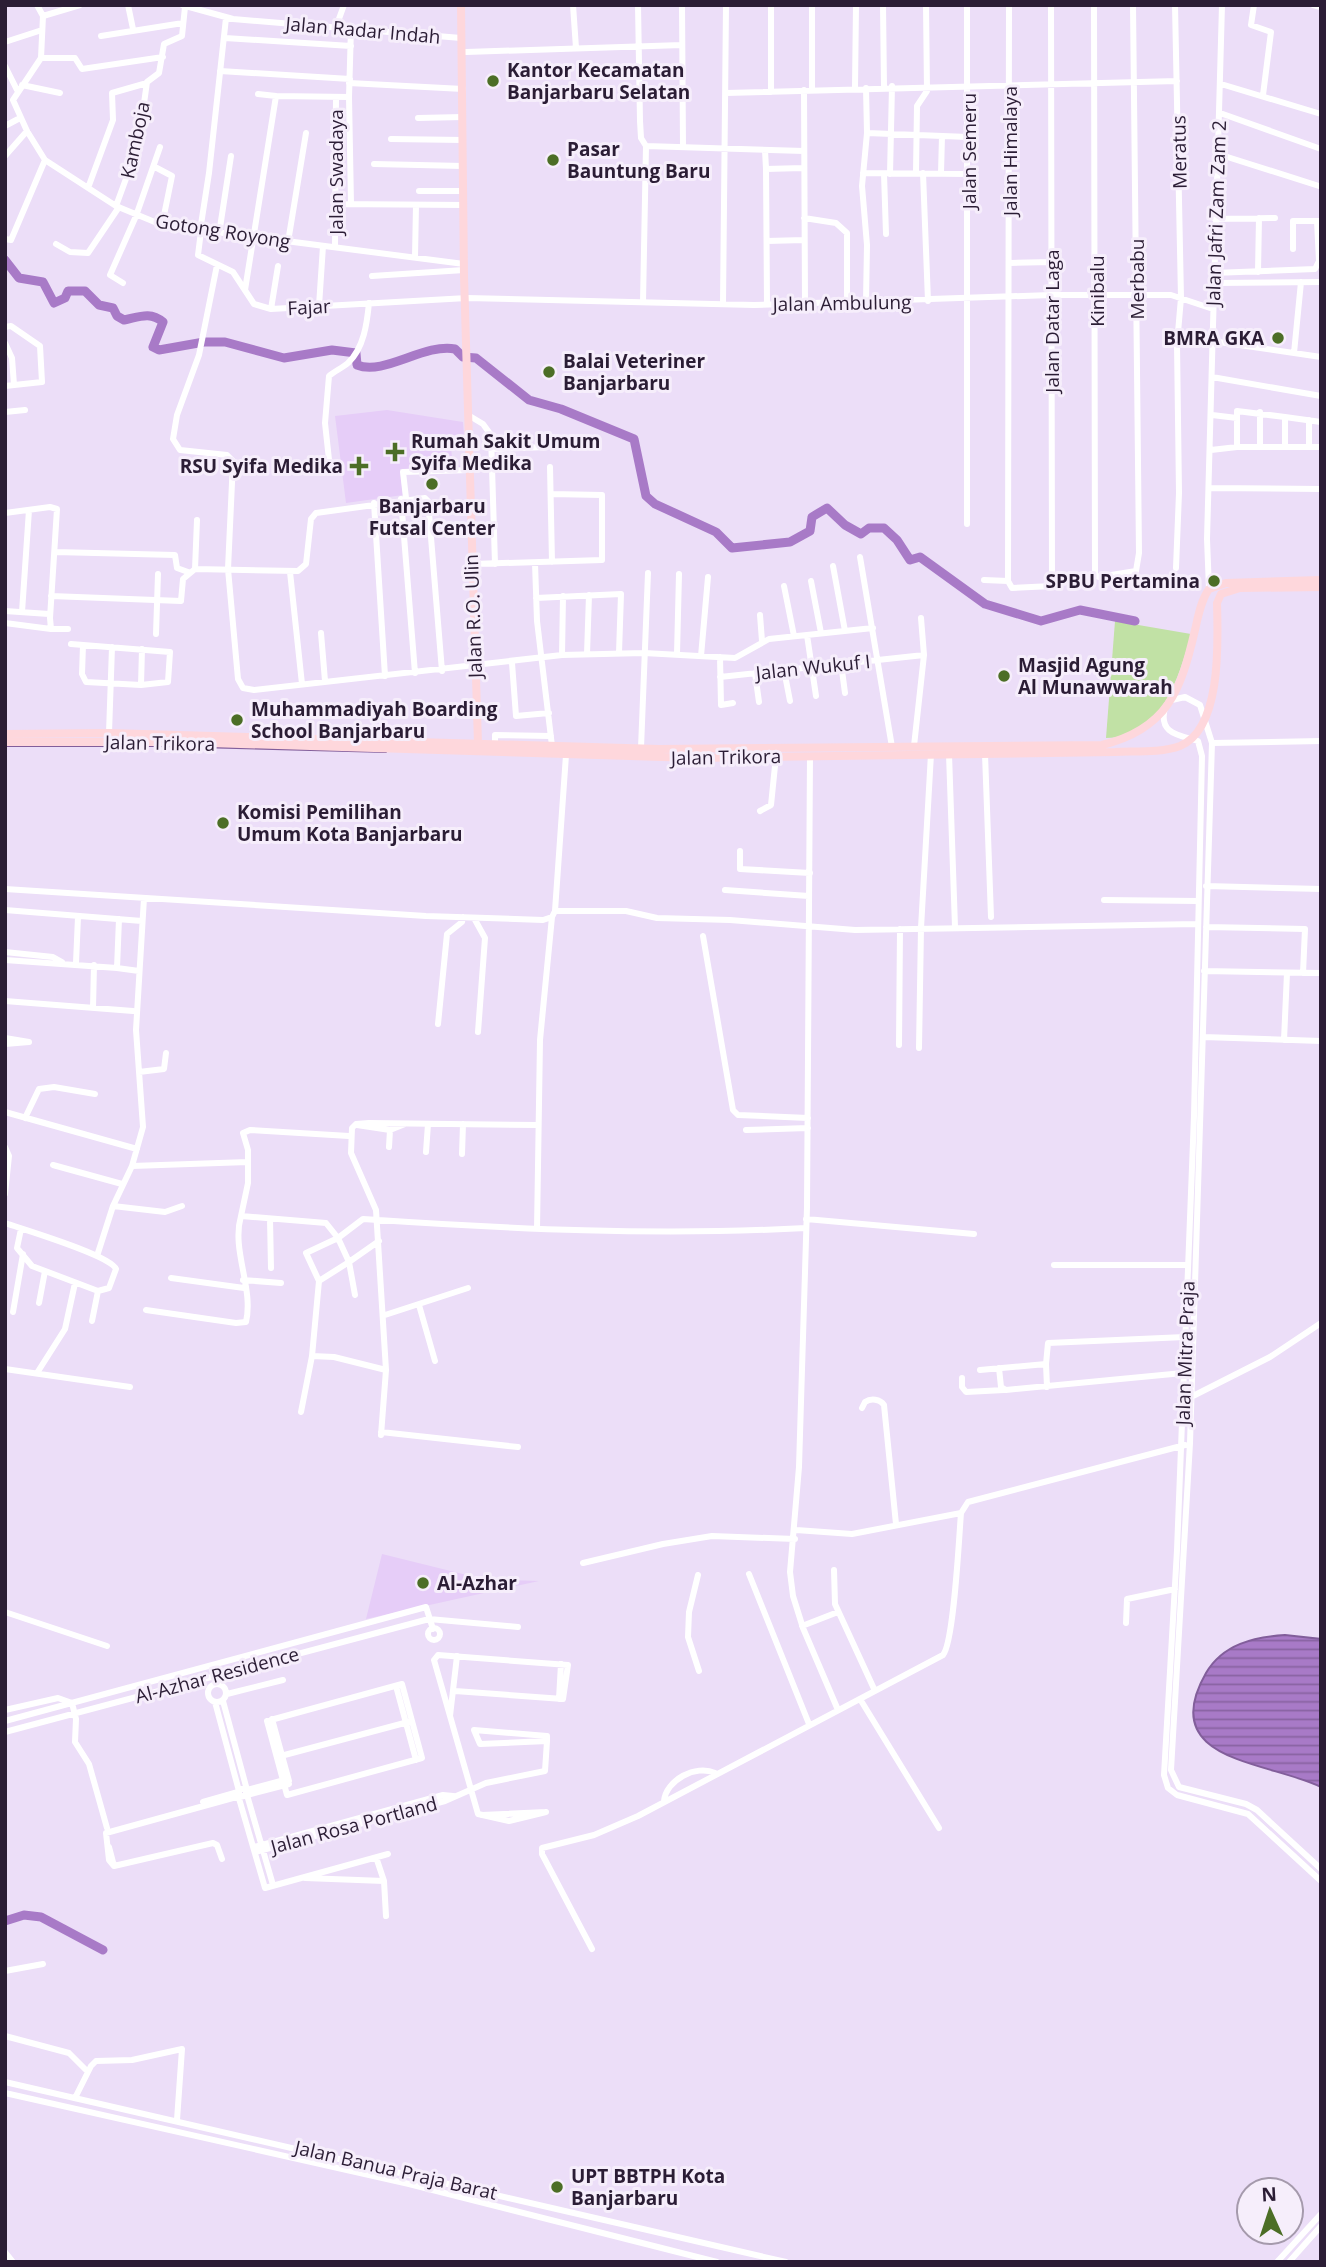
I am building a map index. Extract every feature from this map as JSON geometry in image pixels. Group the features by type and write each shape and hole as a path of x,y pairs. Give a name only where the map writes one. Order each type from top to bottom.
{"main road":[{"name":"Jalan R.O. Ulin","path":"463,5 461,38 465,271"},
{"name":"Jalan R.O. Ulin","path":"463,5 466,52 465,271 478,744"},
{"path":"1209,589 1226,583 1309,584"},
{"path":"1192,739 1207,720 1214,683 1217,603 1221,594 1240,588 1320,583"},
{"name":"Jalan Trikora","path":"5,734 109,733 566,755 577,751 642,748 985,754 1102,745 1124,740 1143,729 1172,700 1183,679 1209,589"},
{"name":"Jalan Trikora","path":"5,742 495,744 552,746 577,751 776,756 914,746 1161,749 1181,746 1192,739"}],"street":[{"path":"5,96 18,89 41,58 43,16 37,5"},
{"path":"43,16 80,5"},
{"path":"128,5 134,29"},
{"path":"336,27 344,5"},
{"path":"573,5 576,48"},
{"path":"638,5 636,46 641,138 646,146 643,302"},
{"path":"682,5 683,147"},
{"path":"723,304 726,5"},
{"path":"771,5 771,92"},
{"path":"805,303 803,168 812,5"},
{"path":"855,87 856,5"},
{"path":"883,5 892,135 887,174 886,234"},
{"path":"926,5 927,86 917,106 917,135 928,300"},
{"name":"Jalan Semeru","path":"967,5 967,524"},
{"name":"Jalan Himalaya","path":"1007,581 1009,5"},
{"name":"Jalan Datar Laga","path":"1007,581 1012,588 1052,586 1051,5"},
{"name":"Kinibalu","path":"1094,5 1096,577"},
{"name":"Merbabu","path":"1096,577 1136,571 1139,553 1133,5"},
{"name":"Meratus","path":"1175,5 1181,298 1177,344 1177,568"},
{"name":"Jalan Jafri Zam Zam 2","path":"1209,589 1213,273 1222,5"},
{"path":"1254,5 1251,25 1271,33 1263,95"},
{"path":"1313,5 1321,8"},
{"path":"101,36 183,23 183,6"},
{"name":"Jalan Radar Indah","path":"183,6 226,18 461,38"},
{"path":"200,231 226,18"},
{"name":"Kamboja","path":"56,244 70,253 86,254 117,206 138,146 146,83 159,73 164,44 181,38 183,23"},
{"path":"351,28 351,204"},
{"path":"5,42 42,30"},
{"path":"225,38 351,46"},
{"path":"466,52 682,45"},
{"path":"41,58 75,58 82,69 163,57"},
{"name":"Gotong Royong","path":"5,66 18,89 13,103 45,160 136,216 162,225 219,234 415,257 465,271"},
{"path":"220,71 463,89"},
{"path":"726,93 855,87 1177,81"},
{"path":"88,188 113,120 112,93 146,83"},
{"path":"1221,84 1321,114"},
{"path":"866,88 867,133 863,173 866,301"},
{"path":"18,89 60,93"},
{"path":"258,94 349,97"},
{"path":"245,290 276,96"},
{"name":"Jalan Swadaya","path":"335,247 336,97"},
{"path":"1220,113 1321,149"},
{"path":"418,118 463,117"},
{"path":"5,126 20,118"},
{"path":"5,156 27,131"},
{"path":"288,242 306,133"},
{"path":"867,133 968,137"},
{"path":"942,136 942,173"},
{"path":"391,139 463,140"},
{"path":"646,146 804,151"},
{"path":"123,284 110,275 136,216 160,147"},
{"path":"765,150 767,304"},
{"path":"1218,154 1319,186"},
{"path":"219,234 231,156"},
{"path":"5,239 11,240 45,160"},
{"path":"374,164 463,166"},
{"path":"155,167 172,176 162,225"},
{"path":"766,169 803,168"},
{"path":"863,173 968,174"},
{"path":"419,191 464,191"},
{"path":"335,204 464,205"},
{"path":"415,257 416,205"},
{"path":"804,218 836,223 847,233 847,302"},
{"path":"1258,272 1259,218"},
{"path":"1215,219 1275,218"},
{"path":"1213,273 1311,271 1318,267 1319,221 1293,221 1293,249"},
{"name":"Fajar","path":"200,231 198,255 233,272 257,306 271,309 467,298"},
{"path":"767,241 804,240"},
{"path":"319,306 323,246"},
{"path":"1010,263 1052,262"},
{"path":"217,265 202,346 175,421 173,439 180,450 227,455 233,461 228,569 240,686 249,690 442,671 562,655 644,653 739,658 762,641 873,628"},
{"path":"271,309 278,266"},
{"path":"372,276 465,271"},
{"path":"1294,353 1301,282"},
{"path":"1214,283 1321,282"},
{"name":"Jalan Ambulung","path":"467,298 767,304 968,297 1137,295 1181,298 1193,305 1213,309"},
{"path":"330,469 326,423 329,376 351,361 356,352 364,336 369,303"},
{"path":"5,327 11,326 41,347 43,382 5,386"},
{"path":"1212,341 1321,358"},
{"path":"5,343 12,358 15,385"},
{"path":"1212,377 1321,396"},
{"path":"1237,447 1239,409 1321,422"},
{"path":"5,412 25,410"},
{"path":"1260,412 1260,447"},
{"path":"468,415 487,428 491,435 495,564"},
{"path":"1212,415 1237,418"},
{"path":"1285,417 1285,447"},
{"path":"1309,420 1309,447"},
{"path":"491,449 546,447"},
{"path":"1212,450 1237,447 1321,447"},
{"path":"550,467 552,562"},
{"path":"415,673 403,472 470,470"},
{"path":"1209,488 1321,489"},
{"path":"472,564 602,560 604,530 601,494 551,494"},
{"path":"55,552 174,555 177,568 191,571 298,571 306,564 313,515 334,508 421,497 428,501 442,671"},
{"path":"374,503 385,676"},
{"path":"5,513 57,509 51,629"},
{"path":"22,612 29,510"},
{"path":"51,596 181,601 191,571 197,520"},
{"path":"860,556 892,747"},
{"path":"534,563 552,746"},
{"path":"834,566 845,631"},
{"path":"290,572 302,684"},
{"path":"642,748 648,573"},
{"path":"156,634 158,574"},
{"path":"677,654 679,574"},
{"path":"701,656 708,578"},
{"path":"984,580 1007,581"},
{"path":"811,581 821,633"},
{"path":"784,586 794,636"},
{"path":"536,598 621,594 619,653"},
{"path":"587,654 589,595"},
{"path":"562,655 563,596"},
{"path":"5,611 50,614"},
{"path":"760,615 762,641"},
{"path":"914,746 924,655 921,618"},
{"path":"5,623 68,629"},
{"path":"321,633 326,681"},
{"path":"807,635 816,695"},
{"path":"71,644 170,652 168,682 141,685 84,681 83,645"},
{"path":"109,733 112,647"},
{"path":"141,685 142,649"},
{"name":"Jalan Wukuf I","path":"720,677 924,655"},
{"path":"720,657 721,705 733,704"},
{"path":"512,663 516,716 549,713"},
{"path":"841,663 845,694"},
{"path":"784,670 790,702"},
{"path":"755,673 759,702"},
{"path":"1172,700 1185,697 1196,701 1207,720"},
{"path":"1165,708 1163,720 1166,729 1175,735 1192,739"},
{"name":"Jalan Mitra Praja","path":"1207,720 1212,743 1190,1443 1172,1777 1185,1790 1245,1804 1257,1810 1321,1869"},
{"path":"495,744 495,735 551,736"},
{"name":"Jalan Mitra Praja","path":"1192,739 1200,744 1202,756 1196,924 1196,1053 1182,1446 1164,1762 1168,1788 1177,1795 1248,1814 1321,1881"},
{"path":"1212,743 1321,741"},
{"path":"919,1048 921,928 931,754"},
{"path":"949,754 955,927"},
{"path":"985,754 991,917"},
{"path":"537,1229 540,1040 566,755"},
{"path":"810,755 806,1228 796,1530 791,1582 802,1626 838,1710"},
{"path":"760,811 771,805 776,756"},
{"path":"740,851 737,869 810,873"},
{"path":"1206,886 1321,889"},
{"path":"5,889 474,918 543,920 553,914 626,911 657,918 730,920 809,928 1196,924"},
{"path":"725,890 810,897"},
{"path":"97,1256 113,1206 132,1166 143,1127 136,1030 144,898"},
{"path":"1104,900 1198,901"},
{"path":"5,910 142,921"},
{"path":"75,963 78,917"},
{"path":"438,1024 447,934 462,922 463,917"},
{"path":"474,918 485,938 478,1032"},
{"path":"117,968 119,919"},
{"path":"1206,927 1305,929 1303,973"},
{"path":"899,1045 900,929"},
{"path":"703,936 733,1110 738,1115 808,1118"},
{"path":"5,952 53,957 62,962"},
{"path":"5,960 75,963 139,971"},
{"path":"93,1008 94,965"},
{"path":"1204,971 1321,973"},
{"path":"1284,1040 1287,973"},
{"path":"5,1002 133,1011"},
{"path":"1203,1037 1321,1041"},
{"path":"139,1072 164,1069 166,1053"},
{"path":"25,1118 39,1089 54,1087 96,1094"},
{"path":"5,1112 137,1149"},
{"path":"355,1124 538,1125"},
{"path":"355,1124 390,1130 407,1124"},
{"path":"355,1124 349,1136 355,1164 376,1206 379,1241 386,1370 381,1433 517,1447"},
{"path":"426,1152 428,1124"},
{"path":"462,1154 463,1124"},
{"path":"746,1130 808,1128"},
{"path":"146,1310 244,1322 247,1312 239,1231 248,1183 248,1161 243,1136 246,1130 349,1136"},
{"path":"389,1147 390,1130"},
{"path":"5,1147 9,1156 5,1193"},
{"path":"132,1166 248,1161"},
{"path":"53,1165 122,1184"},
{"path":"113,1206 165,1212 182,1206"},
{"path":"241,1216 322,1221 338,1238 349,1262 355,1296"},
{"path":"270,1219 271,1268"},
{"path":"806,1219 974,1234"},
{"path":"301,1412 312,1356 319,1281 306,1253 338,1238 363,1220 661,1232 806,1228"},
{"path":"5,1223 22,1229 97,1256 111,1262 116,1269 109,1288 98,1291 30,1265 16,1247 22,1229"},
{"path":"319,1281 379,1241"},
{"path":"13,1312 23,1254"},
{"path":"1054,1265 1188,1265"},
{"path":"39,1303 46,1271"},
{"path":"171,1278 244,1288"},
{"path":"243,1280 281,1283"},
{"path":"37,1373 65,1329 75,1283"},
{"path":"385,1315 468,1288"},
{"path":"92,1321 98,1291"},
{"path":"419,1305 435,1361"},
{"path":"1191,1397 1270,1357 1321,1323"},
{"path":"1047,1387 1045,1347 1048,1343 1185,1337"},
{"path":"312,1356 334,1357 386,1370"},
{"path":"979,1370 1046,1364"},
{"path":"999,1368 1004,1390"},
{"path":"5,1369 130,1387"},
{"path":"962,1378 962,1387 966,1392 1183,1373"},
{"path":"862,1408 865,1402 871,1399 879,1400 884,1405 896,1524"},
{"path":"592,1949 542,1849 605,1831 940,1657 947,1650 961,1513 968,1502 1190,1443"},
{"path":"796,1530 852,1534 961,1513"},
{"path":"583,1563 663,1544 712,1536 795,1539"},
{"path":"834,1570 834,1598 838,1612 875,1691"},
{"path":"750,1574 809,1724"},
{"path":"698,1575 689,1612 688,1637 699,1671"},
{"path":"1126,1623 1127,1599 1175,1589"},
{"name":"Al-Azhar Residence","path":"5,1721 426,1607 429,1619"},
{"path":"5,1612 107,1646"},
{"path":"802,1626 838,1612"},
{"path":"429,1619 432,1629 429,1636 436,1640 438,1655 434,1662 469,1791 479,1816"},
{"name":"Al-Azhar Residence","path":"5,1732 429,1619 519,1626"},
{"path":"438,1655 561,1664 568,1667 563,1699 455,1691"},
{"path":"449,1721 455,1691 457,1656"},
{"path":"216,1664 225,1698 242,1793"},
{"path":"201,1668 209,1699 215,1702 283,1680"},
{"path":"208,1690 214,1684 222,1685"},
{"path":"396,1686 409,1722 422,1758 287,1795 279,1756 267,1721 396,1686"},
{"path":"5,1710 58,1698 71,1702 75,1712 75,1742 89,1764 107,1828"},
{"path":"81,1699 84,1710"},
{"path":"860,1699 939,1828"},
{"path":"215,1702 269,1886 388,1854"},
{"path":"219,1718 227,1716"},
{"path":"279,1756 409,1722"},
{"path":"474,1730 546,1736 547,1741 480,1744 474,1730"},
{"name":"Jalan Rosa Portland","path":"258,1848 445,1801 496,1780 544,1773 547,1741"},
{"path":"664,1801 668,1787 692,1771 706,1769 715,1773"},
{"path":"203,1802 286,1782"},
{"path":"222,1859 217,1845 213,1843 114,1866 110,1863 106,1833 242,1793"},
{"path":"539,1810 546,1811 509,1821 479,1816 539,1810"},
{"path":"376,1857 384,1881 386,1916"},
{"path":"299,1878 384,1881"},
{"path":"5,1971 43,1964"},
{"path":"5,2036 69,2053 88,2072"},
{"path":"75,2098 96,2061 132,2060 182,2049 177,2120"},
{"name":"Jalan Banua Praja Barat","path":"5,2082 573,2210 758,2259 786,2262"},
{"name":"Jalan Banua Praja Barat","path":"5,2093 410,2184 713,2261"},
{"path":"1277,2262 1321,2214"},
{"path":"1289,2262 1321,2226"},
{"path":"713,2247 713,2261"},
{"path":"5,2252 13,2262"}],"shaded area":[{"name":"Rumah Sakit Umum Syifa Medika","path":"387,410 463,422 464,436 451,446 452,458 462,468 400,469 403,495 346,503 335,416"},
{"path":"382,1554 483,1579 539,1581 366,1619"},
{"path":"1285,1635 1321,1639 1321,1787 1224,1754 1206,1741 1195,1725 1194,1702 1206,1673 1221,1655 1251,1640"}],"green space":[{"path":"1115,621 1191,634 1174,686 1154,716 1125,735 1106,738"}],"waterway":[{"path":"5,260 19,278 43,282 54,303 65,298 68,291 85,291 99,305 113,308 117,316 124,320 144,316 158,319 163,322 153,347 159,350 204,342 225,342 284,358 332,350 356,353 357,365 368,367 443,348 455,349 463,357 476,358 529,400 561,409 634,439 646,496 655,504 716,532 732,548 790,542 810,531 812,517 827,508 845,525 861,534 869,528 884,528 897,540 910,560 920,557 985,604 1041,621 1080,610 1135,621"},
{"path":"5,746 158,746 386,752"},
{"path":"5,1921 24,1915 41,1917 103,1950"}],"place":[{"name":"Kantor Kecamatan Banjarbaru Selatan","path":"493,81"},
{"name":"Pasar Bauntung Baru","path":"553,160"},
{"name":"BMRA GKA","path":"1278,338"},
{"name":"Balai Veteriner Banjarbaru","path":"549,372"},
{"name":"Rumah Sakit Umum Syifa Medika","path":"395,452"},
{"name":"RSU Syifa Medika","path":"359,466"},
{"name":"Banjarbaru Futsal Center","path":"432,484"},
{"name":"SPBU Pertamina","path":"1214,581"},
{"name":"Masjid Agung Al Munawwarah","path":"1004,676"},
{"name":"Muhammadiyah Boarding School Banjarbaru","path":"237,720"},
{"name":"Komisi Pemilihan Umum Kota Banjarbaru","path":"223,823"},
{"name":"Al-Azhar","path":"423,1583"},
{"name":"UPT BBTPH Kota Banjarbaru","path":"557,2187"}]}
